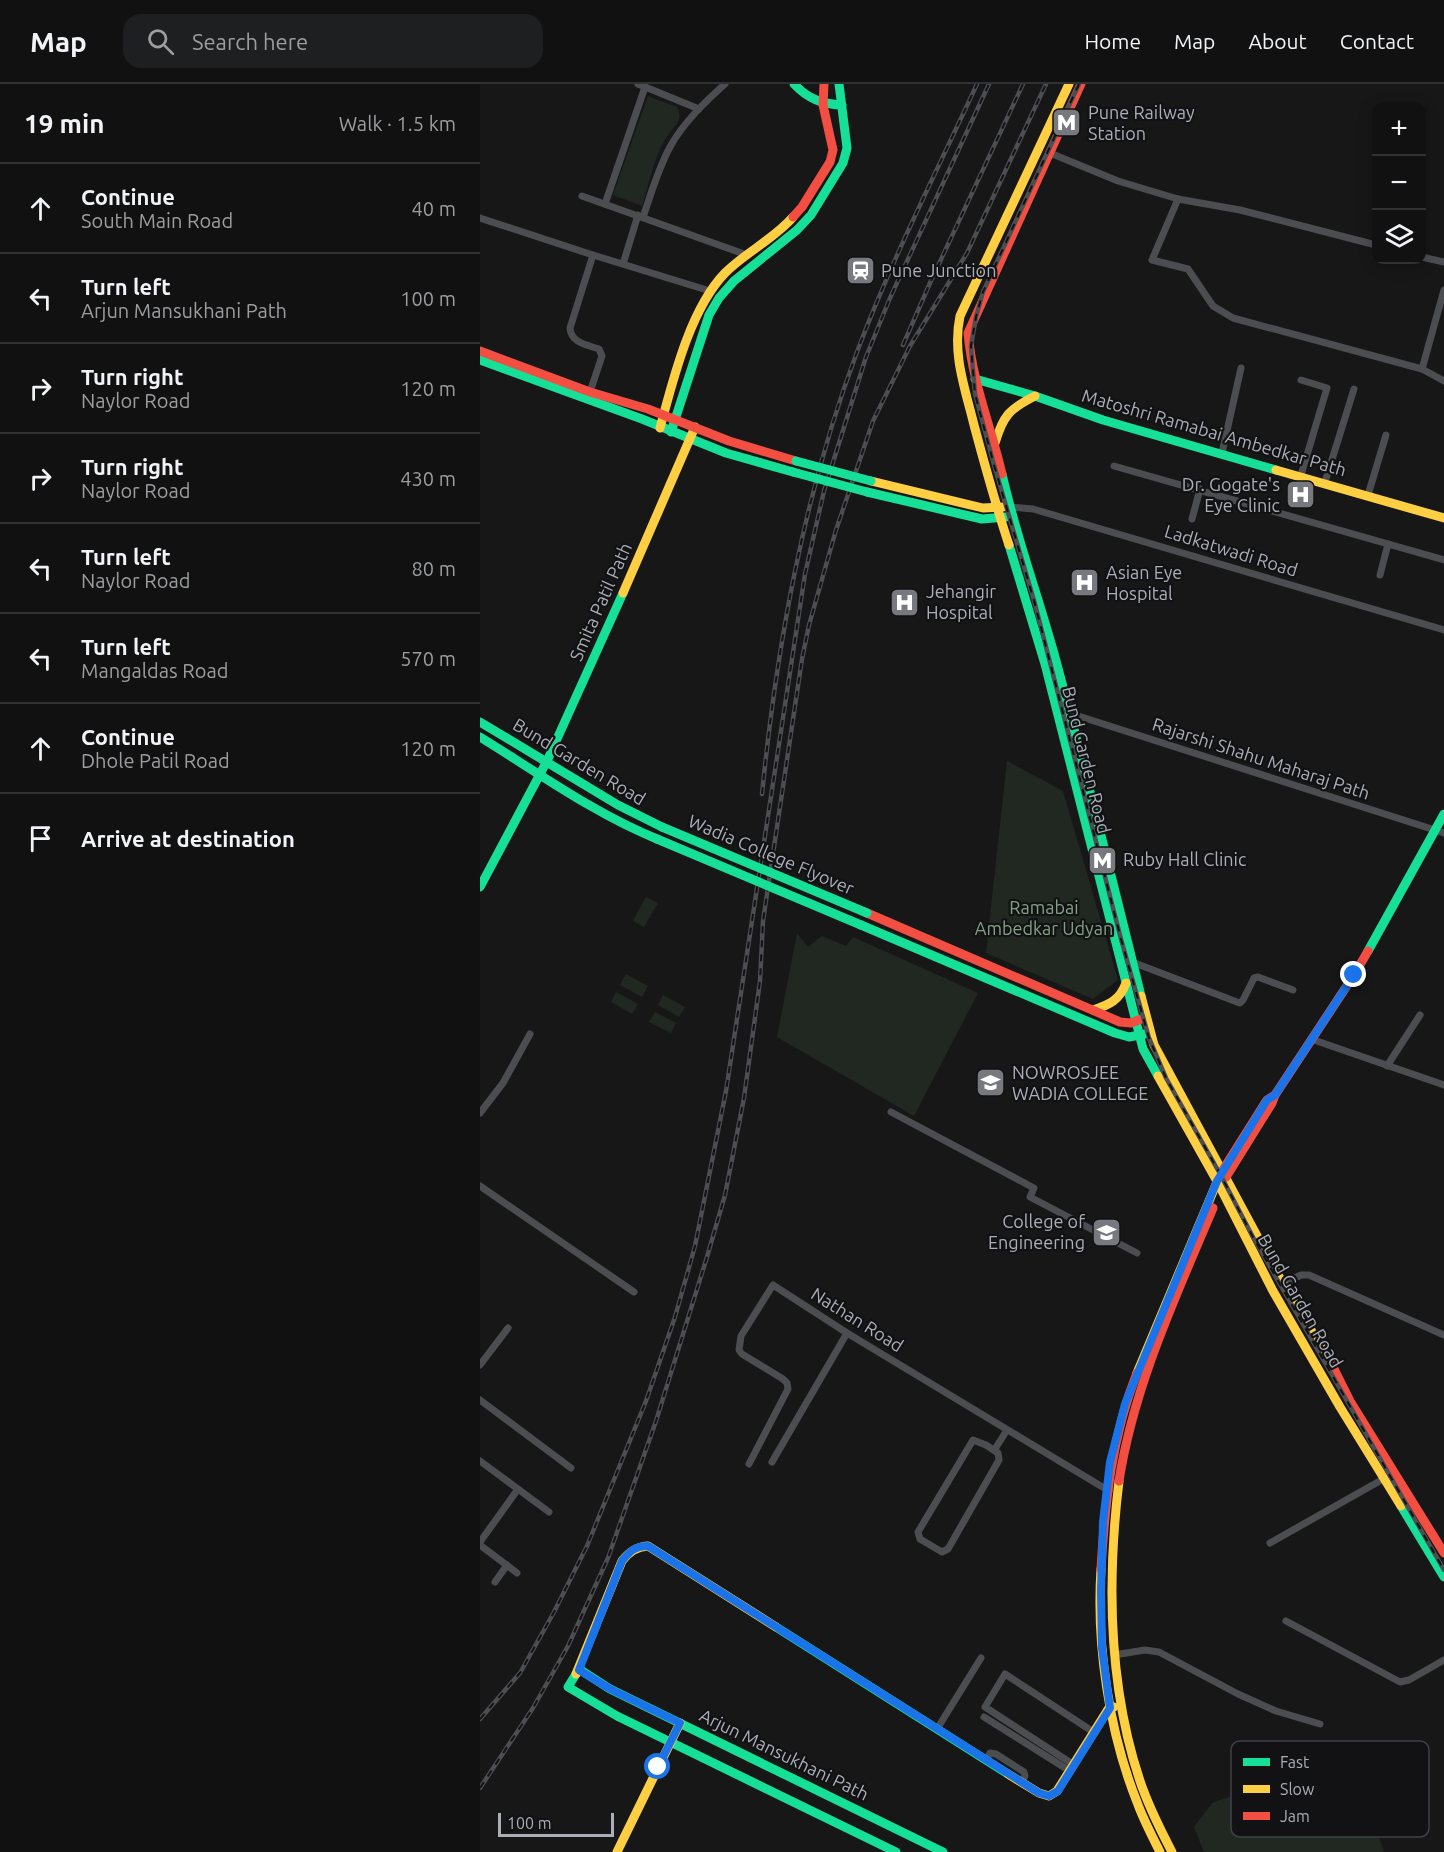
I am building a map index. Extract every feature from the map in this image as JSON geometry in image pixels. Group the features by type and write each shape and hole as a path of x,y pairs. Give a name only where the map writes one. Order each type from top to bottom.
{"main road":[{"path":"794,84 811,100 823,105 842,105"},
{"path":"660,428 671,388 699,308 726,272 789,222 802,207 830,162 833,150 823,105 825,84"},
{"path":"671,432 709,315 719,298 734,281 797,230 811,215 843,163 847,147 839,84"},
{"name":"Bund Garden Road","path":"1069,84 960,316 956,333 958,363 997,508 1045,664 1139,1036 1150,1064 1219,1185 1273,1291 1340,1407 1444,1577"},
{"name":"Bund Garden Road","path":"1081,84 987,286 968,333 969,353 975,379 995,443 1010,511 1038,596 1070,713 1150,1033 1161,1059 1283,1284 1329,1360 1350,1401 1444,1553"},
{"path":"480,351 590,392 664,415 729,441 871,481 983,508 1010,511"},
{"path":"480,360 642,419 726,453 867,492 982,519 1000,518 1010,511"},
{"name":"Matoshri Ramabai Ambedkar Path","path":"975,379 1035,396 1102,420 1301,475 1444,518"},
{"path":"995,443 1007,412 1035,396"},
{"name":"Smita Patil Path","path":"480,887 547,761 684,457 695,427"},
{"name":"Bund Garden Road","path":"480,722 547,761 615,805 662,827"},
{"name":"Bund Garden Road","path":"480,737 541,772 609,816 657,839"},
{"path":"1160,1852 1147,1830 1127,1779 1110,1708 1102,1648 1103,1522 1110,1462 1125,1404 1219,1185 1267,1100 1275,1095 1354,975 1439,832 1444,814"},
{"name":"Wadia College Flyover","path":"662,827 1093,1010"},
{"name":"Wadia College Flyover","path":"657,839 1115,1033 1139,1036"},
{"path":"1093,1010 1111,1006 1123,994 1126,983"},
{"path":"1093,1010 1120,1022 1131,1023 1147,1017"},
{"path":"1139,1036 1150,1033"},
{"path":"1172,1852 1157,1825 1137,1776 1120,1706 1114,1654 1112,1591 1114,1523 1121,1464 1136,1407 1219,1185"},
{"path":"896,1852 600,1708 568,1688 579,1670 622,1561 630,1551 640,1546 648,1546 1039,1793 1049,1796 1058,1791 1110,1708 1120,1706"},
{"name":"Arjun Mansukhani Path","path":"579,1670 610,1689 942,1852"},
{"path":"616,1852 680,1723"}],"street":[{"path":"623,264 640,216 670,146 699,109 725,84"},
{"path":"605,204 641,85 699,109"},
{"path":"1050,153 1118,181 1178,199 1240,210 1372,244"},
{"path":"582,196 747,255"},
{"path":"1178,199 1152,260 1188,269 1213,306 1233,318 1422,369 1444,381"},
{"path":"480,218 710,291"},
{"path":"590,392 602,356 598,349 574,339 570,335 570,328 593,255"},
{"path":"1426,257 1444,262"},
{"path":"1422,369 1444,290"},
{"path":"1222,453 1242,368"},
{"path":"1301,380 1327,388 1301,475"},
{"path":"1325,482 1354,389"},
{"path":"1368,495 1386,435"},
{"path":"1114,466 1444,560"},
{"path":"1191,519 1200,489"},
{"name":"Ladkatwadi Road","path":"1010,511 1033,509 1444,630"},
{"path":"1380,575 1388,544"},
{"name":"Rajarshi Shahu Maharaj Path","path":"1070,713 1439,832"},
{"path":"1122,965 1133,962 1240,1003 1254,978 1258,977 1293,990"},
{"path":"1387,1066 1420,1015"},
{"path":"480,1113 503,1083 530,1034"},
{"path":"1311,1040 1444,1085"},
{"path":"891,1112 1034,1188 1030,1197 1137,1253"},
{"path":"480,1186 634,1292"},
{"path":"1283,1284 1301,1275 1309,1275 1444,1335"},
{"name":"Nathan Road","path":"749,1464 788,1389 783,1379 739,1350 741,1336 773,1285 847,1333 1107,1491 1118,1492"},
{"path":"480,1365 508,1328"},
{"path":"772,1462 847,1333"},
{"path":"480,1401 571,1468"},
{"path":"995,1449 1006,1430"},
{"path":"973,1440 995,1449 999,1457 998,1464 948,1549 942,1552 920,1539 918,1532 973,1440"},
{"path":"480,1461 549,1512"},
{"path":"1270,1543 1385,1478"},
{"path":"517,1573 480,1544 518,1489"},
{"path":"495,1582 507,1565"},
{"path":"1286,1621 1400,1682 1409,1680 1444,1660"},
{"path":"1114,1654 1145,1650 1159,1652 1238,1694 1276,1711 1320,1724"},
{"path":"937,1729 981,1658"},
{"path":"1072,1768 985,1707 1005,1674 1095,1732"},
{"path":"984,1717 1072,1768"}],"green space":[{"path":"648,96 677,107 680,115 659,151 642,206 613,195"},
{"name":"Ramabai Ambedkar Udyan","path":"1007,761 1063,791 1118,980 1093,999 986,953"},
{"path":"646,897 658,903 644,927 633,921"},
{"path":"797,933 808,947 822,936 846,946 853,937 978,993 914,1116 777,1037"},
{"path":"626,974 648,986 642,997 620,985"},
{"path":"616,992 638,1004 632,1014 611,1002"},
{"path":"663,995 685,1007 679,1017 658,1005"},
{"path":"655,1012 676,1023 671,1033 649,1022"},
{"path":"1231,1796 1231,1837 1379,1837 1384,1852 1204,1852 1194,1827 1212,1803"}],"railway":[{"path":"762,794 776,682 795,570 838,406 884,284 977,84"},
{"path":"480,1719 520,1673 587,1546 646,1401 675,1317 695,1246 726,1091 805,574 824,491 866,357 890,298 989,84"},
{"path":"903,345 1023,84"},
{"path":"480,1788 533,1708 568,1646 608,1558 656,1421 725,1195 744,1098 760,981 763,921 802,659 809,625 836,530 873,421 910,346 967,253 1046,84"},
{"path":"1079,84 983,292 971,346 975,394 1035,604 1121,939 1149,1038 1166,1078 1254,1239 1444,1570"}],"traffic: fast":[{"path":"794,84 816,100 842,105"},
{"path":"671,432 709,315 719,298 734,281 797,230 811,215 843,163 847,148 839,84"},
{"path":"480,360 642,419 726,453 793,472"},
{"path":"975,379 1035,396 1103,420 1276,470"},
{"path":"796,461 871,481"},
{"path":"793,472 867,492"},
{"path":"1002,474 1067,703 1141,996"},
{"path":"867,492 982,519 1006,517"},
{"path":"1009,545 1045,664 1143,1049 1158,1076"},
{"path":"480,887 547,761 623,593"},
{"path":"480,722 618,805 662,827"},
{"path":"480,737 589,805 657,839"},
{"path":"1368,951 1444,814"},
{"path":"662,827 867,913"},
{"path":"657,839 861,925"},
{"path":"861,925 1115,1033 1129,1037 1145,1034"},
{"path":"1401,1506 1444,1577"},
{"path":"776,1627 1008,1774"},
{"path":"579,1669 610,1689 943,1852"},
{"path":"576,1674 568,1687 617,1716 896,1852"}],"traffic: slow":[{"path":"1009,545 986,471 964,384 959,357 958,330 960,316 1069,84"},
{"path":"660,428 684,346 692,325 713,288 733,265 793,217"},
{"path":"995,443 1008,414 1035,396"},
{"path":"623,593 695,427"},
{"path":"1276,470 1444,518"},
{"path":"871,481 983,508 1003,507"},
{"path":"1093,1010 1113,1001 1121,994 1126,983"},
{"path":"1141,996 1154,1045 1283,1284 1331,1363"},
{"path":"1158,1076 1217,1181 1273,1291 1401,1506"},
{"path":"1137,1373 1220,1175"},
{"path":"1119,1481 1112,1594 1116,1670 1129,1745 1140,1781 1154,1817 1172,1852"},
{"path":"576,1674 622,1561 633,1550 648,1546 776,1627"},
{"path":"1101,1569 1103,1657 1112,1717 1127,1775 1142,1815 1160,1852"},
{"path":"1008,1774 1039,1793 1049,1796 1057,1791 1109,1708 1114,1707"},
{"path":"617,1852 680,1723"}],"traffic: jam":[{"path":"793,217 802,207 830,162 833,150 823,105 824,84"},
{"path":"1002,474 978,386 968,333 1081,84"},
{"path":"480,351 590,392 648,409 729,441 796,461"},
{"path":"867,913 1120,1022 1131,1023 1141,1019"},
{"path":"1226,1177 1275,1095 1368,951"},
{"path":"1223,1170 1267,1100 1275,1095"},
{"path":"1119,1481 1126,1445 1146,1376 1171,1308 1213,1208"},
{"path":"1331,1363 1350,1401 1444,1553"},
{"path":"1101,1569 1111,1469 1121,1420 1137,1373"}],"place":[{"name":"Pune Railway Station","path":"1067,123"},
{"name":"Pune Junction","path":"860,271"},
{"name":"Dr. Gogate's Eye Clinic","path":"1301,495"},
{"name":"Asian Eye Hospital","path":"1085,583"},
{"name":"Jehangir Hospital","path":"905,602"},
{"name":"Ruby Hall Clinic","path":"1102,860"},
{"name":"NOWROSJEE WADIA COLLEGE","path":"991,1083"},
{"name":"College of Engineering","path":"1106,1232"}],"route":[{"path":"658,1767 680,1723 610,1689 579,1670 622,1561 630,1551 640,1546 648,1546 1039,1793 1049,1796 1058,1791 1110,1708 1102,1648 1103,1522 1110,1462 1125,1404 1217,1181 1267,1100 1275,1095 1354,975"}]}
